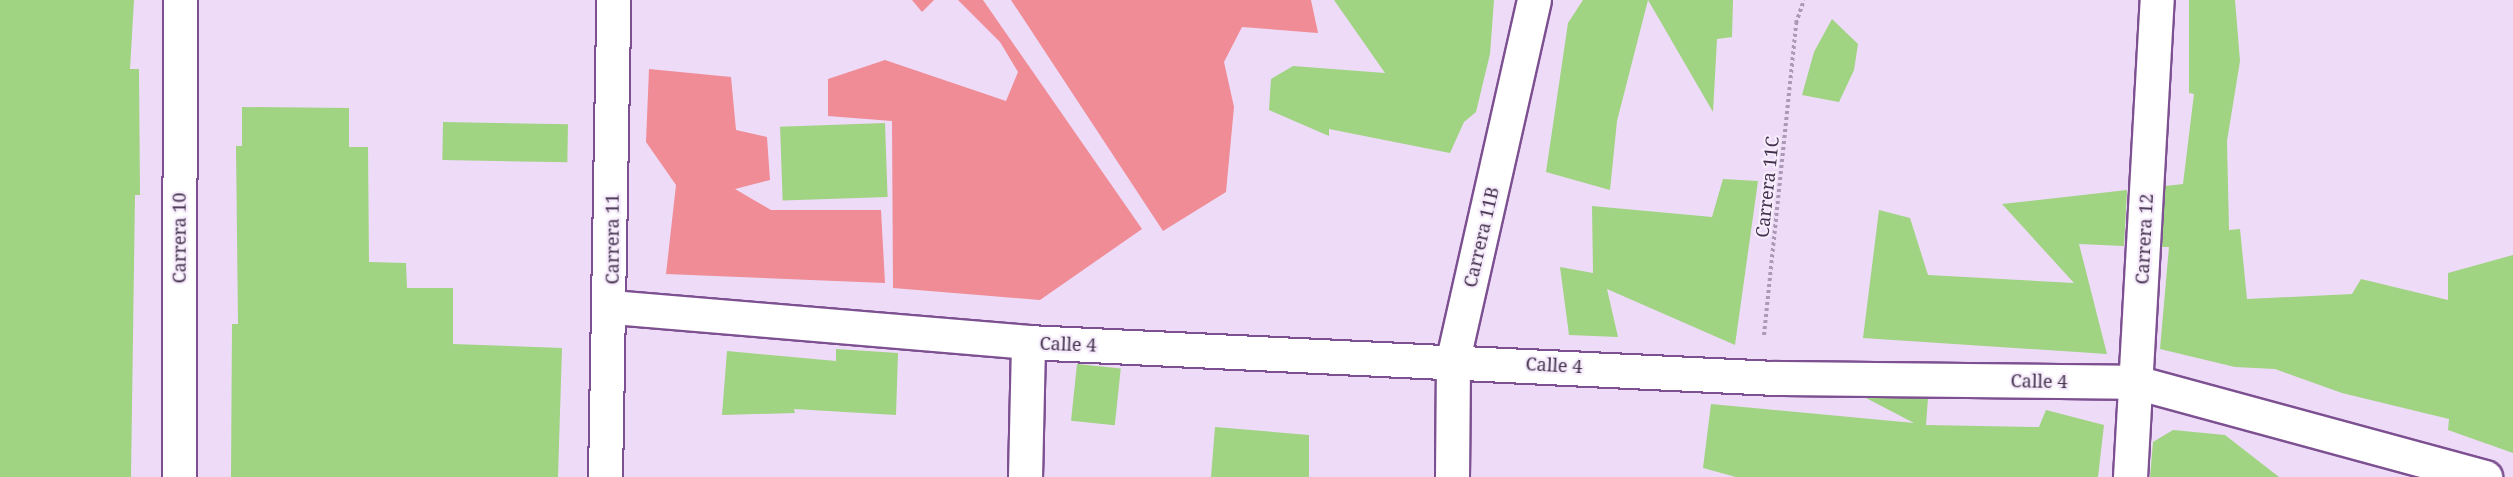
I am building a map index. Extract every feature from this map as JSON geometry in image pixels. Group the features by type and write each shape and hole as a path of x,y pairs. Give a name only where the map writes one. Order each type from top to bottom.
{"street":[{"name":"Carrera 10","path":"179,477 180,0"},
{"name":"Carrera 11","path":"605,477 612,307 613,0"},
{"name":"Carrera 11B","path":"1452,477 1453,359 1534,0"},
{"name":"Carrera 12","path":"2130,477 2157,0"},
{"name":"Calle 4","path":"612,307 1028,342 1453,359 1760,377 2135,382 2485,477"},
{"path":"1025,477 1028,342"}],"path":[{"name":"Carrera 11C","path":"1760,377 1796,23 1804,0"}],"shaded area":[{"path":"912,0 934,0 922,12"},
{"path":"958,0 983,0 1142,229 1040,300 893,288 892,121 828,116 828,79 885,60 1006,101 1018,72 1000,42"},
{"path":"1011,0 1311,0 1318,33 1242,27 1224,62 1234,107 1226,192 1163,231"},
{"path":"649,69 731,77 736,130 767,137 770,180 735,189 771,210 881,210 885,283 666,274 676,185 646,142"}],"building":[{"path":"0,0 134,0 130,69 139,69 140,195 135,195 131,477 0,477"},
{"path":"1334,0 1494,0 1490,54 1476,112 1464,122 1450,153 1329,129 1329,136 1269,110 1271,79 1293,66 1385,73"},
{"path":"1583,0 1648,0 1617,121 1610,190 1546,172 1568,23"},
{"path":"1648,0 1733,0 1732,37 1717,39 1713,112"},
{"path":"2189,0 2235,0 2240,61 2227,141 2229,230 2240,229 2247,299 2352,294 2361,279 2448,300 2448,273 2513,255 2513,453 2448,430 2449,419 2342,393 2275,369 2235,367 2160,349 2169,247 2162,247 2165,186 2183,184 2194,94 2189,93"},
{"path":"1832,19 1858,44 1854,70 1839,102 1802,95 1814,52"},
{"path":"242,107 349,108 349,147 368,147 369,262 406,263 407,288 453,288 453,344 562,348 558,477 231,477 232,324 238,324 236,146 242,146"},
{"path":"443,122 568,124 567,162 442,160"},
{"path":"885,123 888,197 783,201 780,127"},
{"path":"1723,179 1758,181 1735,345 1607,289 1618,337 1569,335 1560,267 1593,273 1592,206 1712,217"},
{"path":"2127,190 2124,246 2079,244 2107,354 1863,338 1879,210 1910,218 1928,275 2074,283 2002,204"},
{"path":"836,349 898,353 896,415 794,409 795,413 722,415 727,351 836,361"},
{"path":"1077,364 1121,369 1115,425 1071,421"},
{"path":"1866,398 1928,398 1926,425 2039,427 2046,410 2104,425 2098,477 1736,477 1703,468 1711,404 1914,423"},
{"path":"1215,427 1309,435 1309,477 1211,477"},
{"path":"2173,430 2225,435 2279,477 2150,477 2153,442"}]}
